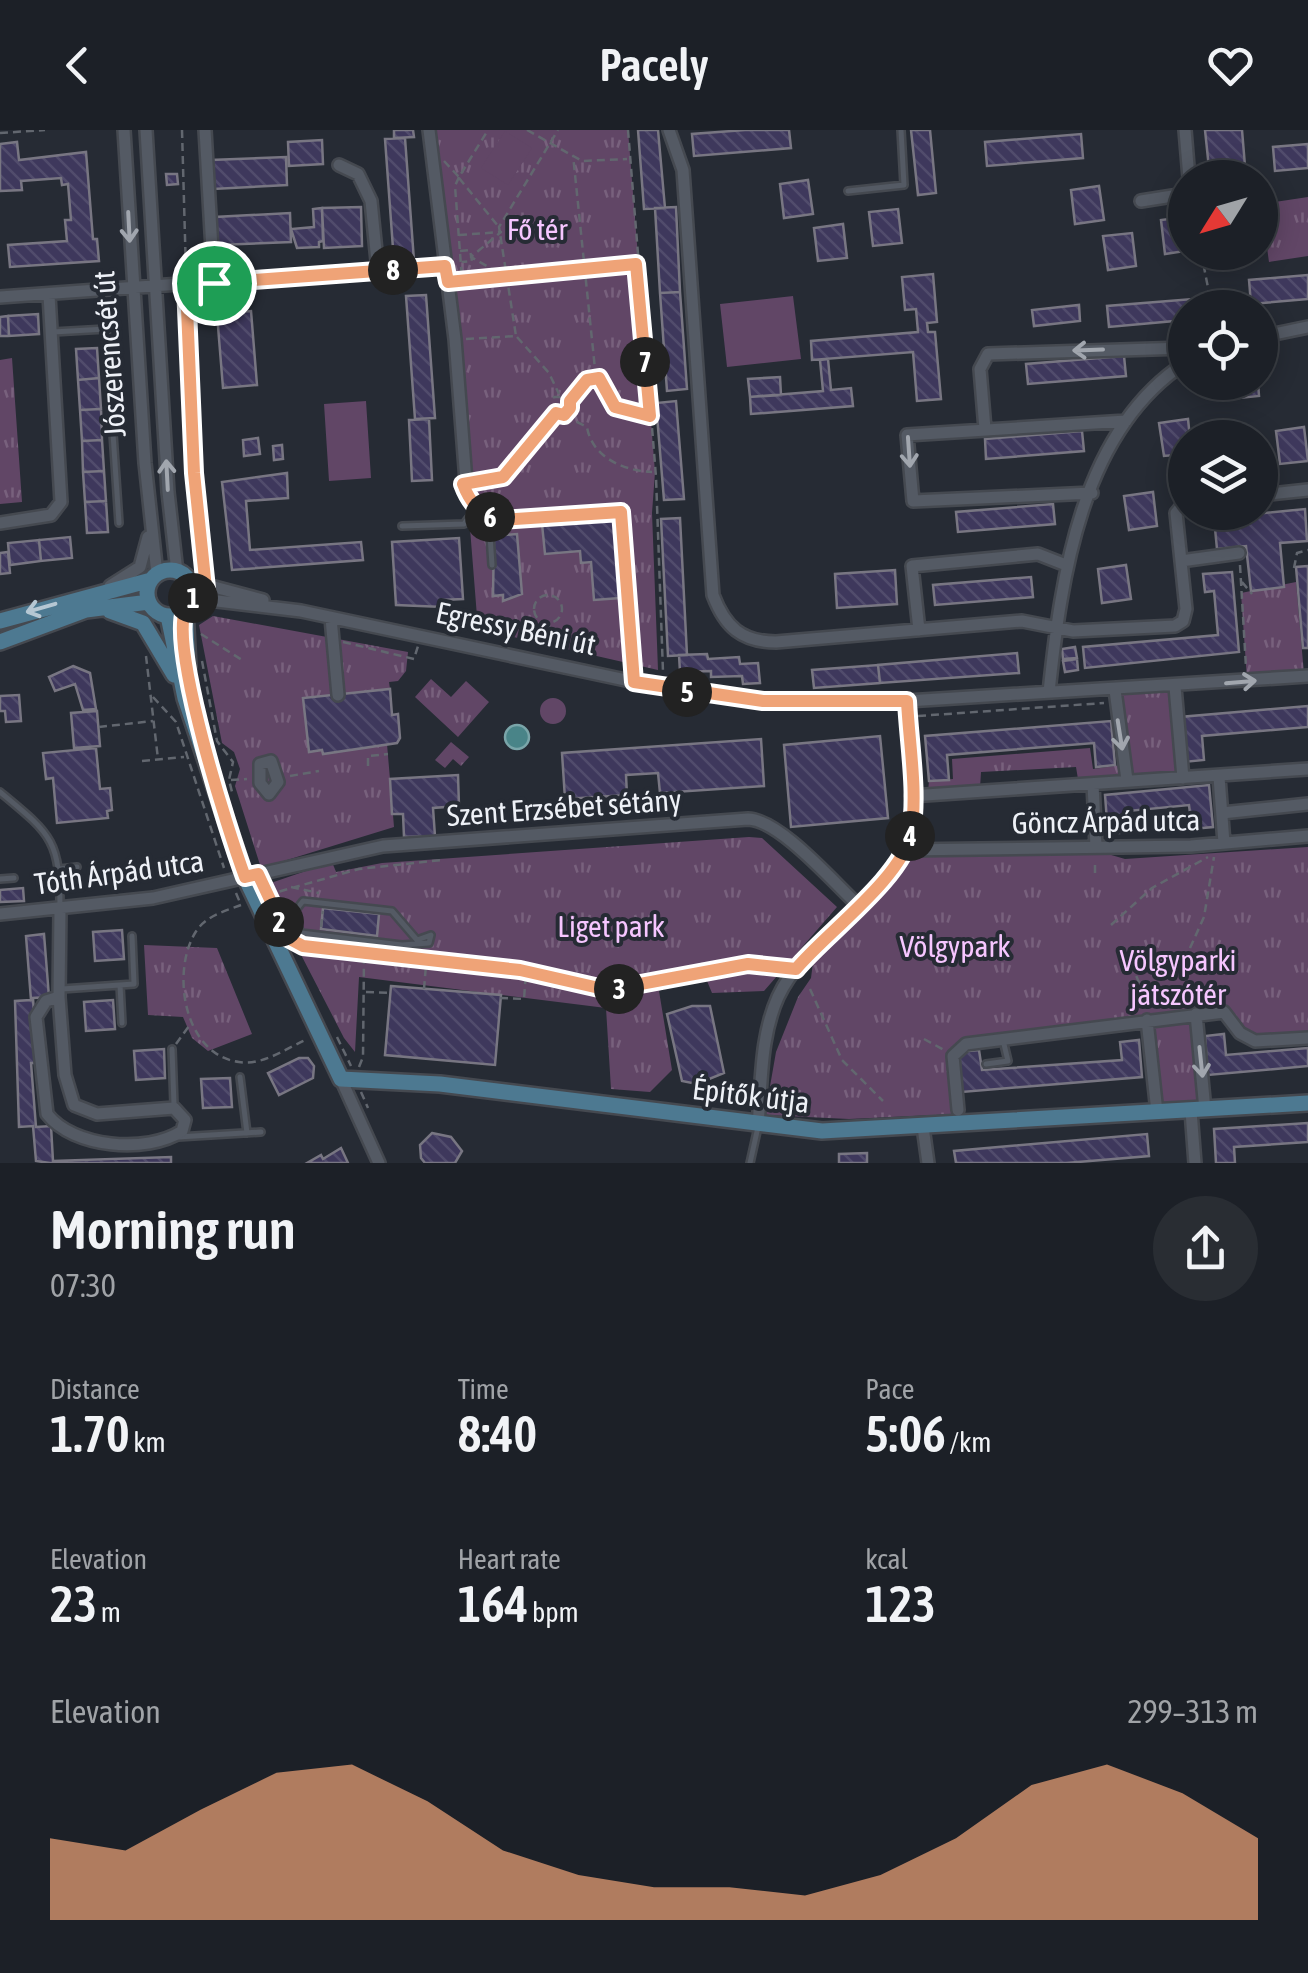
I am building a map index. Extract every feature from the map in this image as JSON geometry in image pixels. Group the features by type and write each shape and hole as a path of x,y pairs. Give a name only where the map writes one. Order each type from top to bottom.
{"street":[{"name":"Jószerencsét út","path":"124,130 154,577"},
{"name":"Jószerencsét út","path":"146,130 155,287 183,576"},
{"path":"205,130 214,283"},
{"path":"429,130 454,339 463,484 476,508 488,517 621,512 634,682"},
{"path":"670,130 683,170 712,581 718,607 736,632 758,642 1022,621 1074,632 1175,626 1184,620 1186,609 1178,530"},
{"path":"1186,130 1187,160"},
{"path":"339,165 358,174 371,201 378,272"},
{"path":"1142,201 1168,197"},
{"path":"0,297 445,266"},
{"path":"0,523 51,516 61,502 49,295"},
{"path":"1278,334 1308,328"},
{"path":"985,429 980,369 988,354 1168,349"},
{"path":"1049,692 1066,565 1106,452 1157,381 1168,374"},
{"path":"1092,493 913,501 907,435 1126,421"},
{"path":"1278,493 1308,490"},
{"path":"104,589 140,567 147,552 150,518"},
{"path":"919,630 912,566 1038,554 1066,565"},
{"path":"1181,561 1239,554"},
{"path":"183,576 188,604 185,649 203,744"},
{"path":"0,621 104,589 154,577 183,576 301,612"},
{"path":"149,602 154,577"},
{"path":"0,642 86,610 149,602 168,616 185,698"},
{"path":"168,616 188,604"},
{"name":"Egressy Béni út","path":"188,604 301,612 634,682 763,701 907,701 1049,692 1116,696 1308,676"},
{"path":"86,610 117,612 143,623 185,698 244,877 351,1078 378,1163"},
{"path":"332,618 338,695"},
{"path":"1174,687 1183,778"},
{"path":"1116,696 1127,780"},
{"path":"758,1124 764,1045 779,996 796,969 904,850 911,831 907,701"},
{"path":"268,760 278,777 276,790 269,794 260,778 260,764 268,760"},
{"path":"911,796 1308,768"},
{"path":"1218,849 1222,813 1219,776"},
{"path":"1093,784 1096,847"},
{"path":"1222,813 1308,804"},
{"name":"Szent Erzsébet sétány","path":"244,877 383,846 759,819 858,905"},
{"name":"Göncz Árpád utca","path":"904,850 1218,849 1308,836"},
{"name":"Tóth Árpád utca","path":"0,914 152,898 244,877"},
{"path":"59,993 46,1001 36,1017 43,1106 51,1120 69,1135 90,1142 170,1138 184,1126 183,1115 174,1108 98,1114 74,1105 65,1074 59,993 60,909"},
{"path":"1195,1163 1196,1014"},
{"path":"958,1110 953,1056 966,1044 1196,1014 1230,1015 1240,1033 1255,1042 1308,1038"},
{"path":"1150,1020 1156,1112"},
{"name":"Építők útja","path":"351,1078 440,1084 822,1131 1308,1103"},
{"path":"923,1128 928,1163"}],"lane":[{"path":"848,191 904,185 901,130"},
{"path":"52,332 106,329 118,523"},
{"path":"402,526 464,524 476,508"},
{"path":"488,517 492,564"},
{"path":"0,792 44,827 54,842 60,869 60,909"},
{"path":"60,869 78,867"},
{"path":"0,880 14,878"},
{"path":"303,902 319,902 392,911 417,940 431,936 429,943 413,946 300,933 294,926 295,907 303,902"},
{"path":"59,993 134,984 132,936"},
{"path":"120,985 122,1023"},
{"path":"986,1064 1008,1061 1004,1040"},
{"path":"172,1049 174,1108"},
{"path":"240,1077 247,1133"},
{"path":"750,1163 758,1124"},
{"path":"170,1138 261,1132"}],"path":[{"path":"0,134 45,130"},
{"path":"182,130 194,473 206,584"},
{"path":"462,281 454,186 488,130"},
{"path":"527,130 573,156 599,163 629,158"},
{"path":"471,256 500,230 558,130"},
{"path":"628,130 655,472 664,676"},
{"path":"564,415 570,401 596,369 573,156"},
{"path":"431,160 447,162 500,230 516,336 559,387 559,396 552,404 556,413"},
{"path":"458,235 500,230"},
{"path":"460,251 470,250 472,261 461,262"},
{"path":"471,256 508,277"},
{"path":"448,282 636,264"},
{"path":"454,339 516,336"},
{"path":"587,380 599,378 615,407 650,416"},
{"path":"559,396 570,401"},
{"path":"556,413 587,427 588,436 626,471 655,472"},
{"path":"463,484 503,477 556,413"},
{"path":"1294,568 1297,554 1308,550"},
{"path":"1239,554 1247,679"},
{"path":"1241,581 1252,594"},
{"path":"548,595 559,600 562,608 560,616 549,623 534,612 538,598 548,595"},
{"path":"549,623 550,650"},
{"path":"235,802 229,780 235,767 217,741 197,631 242,660"},
{"path":"333,640 414,659 421,636"},
{"path":"145,650 158,759"},
{"path":"916,716 1116,696"},
{"path":"153,697 176,722 184,756 244,877 266,895 271,906"},
{"path":"98,727 154,721"},
{"path":"368,766 368,756 388,754"},
{"path":"142,761 184,756"},
{"path":"278,777 319,771"},
{"path":"229,780 260,778"},
{"path":"1111,925 1152,888 1218,849"},
{"path":"1190,948 1204,917 1218,849"},
{"path":"266,895 358,868 442,860"},
{"path":"1095,865 1096,876"},
{"path":"244,877 241,905 212,916 196,931 185,960 191,1024 195,1034 216,1052 238,1062 264,1059 307,1040"},
{"path":"291,887 320,893 321,930 335,931"},
{"path":"303,946 295,953 288,938 303,946 364,955 526,971 608,990 748,964 796,969"},
{"path":"1126,952 1150,1020"},
{"path":"351,1078 363,1057 364,955"},
{"path":"424,989 426,963"},
{"path":"500,998 524,999 526,971"},
{"path":"810,988 842,1060 883,1101"},
{"path":"364,992 391,993"},
{"path":"172,1049 191,1024"},
{"path":"332,1026 351,1078"},
{"path":"924,1039 953,1056"}],"green space":[{"name":"Fő tér","path":"429,130 628,130 655,472 652,513 658,670 478,629 455,339"},
{"path":"505,131 532,148 508,185 481,168"},
{"path":"1308,197 1308,256 1278,261 1278,201"},
{"path":"793,296 801,359 727,367 720,304"},
{"path":"12,358 22,502 0,504 0,360"},
{"path":"366,401 371,478 329,481 324,404"},
{"path":"1296,582 1304,674 1247,679 1241,593"},
{"path":"213,616 408,652 406,671 398,681 389,682 390,689 303,699 309,752 387,744 394,827 261,868 235,786 240,769 234,752 222,743 199,625"},
{"path":"431,679 451,697 466,681 489,702 458,737 415,697"},
{"path":"1175,687 1183,778 1127,780 1115,690"},
{"path":"553,698 562,702 566,711 562,720 553,724 544,720 540,711 544,702"},
{"path":"451,742 469,757 461,766 453,759 445,768 435,760"},
{"path":"1090,748 1093,769 1122,765 1123,776 1078,779 1076,767 981,772 980,788 928,792 929,781 953,779 952,759"},
{"name":"Liget park","path":"762,838 837,907 764,991 712,993 705,976 681,980 659,991 672,1070 650,1092 611,1089 606,1008 359,977 355,1052 344,1038 265,885 332,862 336,872 382,863"},
{"name":"Völgypark","path":"1308,847 1308,1038 1255,1041 1218,1013 1196,1014 1204,1101 1156,1105 1147,1021 955,1049 950,1083 955,1114 849,1119 765,1115 776,1052 798,997 811,978 815,947 867,895 904,850 1094,850 1125,859"},
{"path":"144,945 217,948 252,1034 208,1051 192,1038 183,1017 148,1015"}],"water":[{"path":"517,725 526,728 526,746 517,749 508,746 505,737 508,728"}],"building":[{"path":"394,130 413,130 414,137 394,138"},
{"path":"638,130 658,130 665,208 644,209"},
{"path":"789,130 791,148 694,156 692,134"},
{"path":"911,130 930,130 936,193 918,195"},
{"path":"1205,130 1242,130 1244,160 1208,160"},
{"path":"1081,134 1083,158 987,166 985,142"},
{"path":"405,138 414,261 394,262 385,139"},
{"path":"322,140 323,164 289,166 288,142"},
{"path":"17,142 19,160 86,152 93,239 97,239 99,261 10,267 8,245 67,241 65,220 71,220 68,184 62,185 61,178 21,181 22,190 0,191 0,144"},
{"path":"1308,144 1308,168 1278,171 1273,147"},
{"path":"286,157 287,185 213,189 211,160"},
{"path":"166,174 177,174 178,184 167,185"},
{"path":"808,180 813,214 784,218 780,184"},
{"path":"1099,186 1104,220 1075,224 1071,190"},
{"path":"361,207 362,246 324,248 322,208"},
{"path":"676,207 680,292 660,293 655,208"},
{"path":"322,208 323,241 319,247 297,248 291,229 314,227 313,209"},
{"path":"898,209 902,243 873,246 869,212"},
{"path":"290,213 291,242 217,245 215,217"},
{"path":"1168,219 1168,254 1165,254 1161,220"},
{"path":"843,224 847,258 818,261 814,228"},
{"path":"1132,233 1136,266 1108,270 1103,236"},
{"path":"933,274 937,322 927,323 928,332 935,332 941,399 917,401 913,352 812,360 811,341 918,332 916,309 905,310 902,277"},
{"path":"1308,275 1308,299 1278,302 1278,290 1250,290 1249,280"},
{"path":"680,292 687,389 667,391 660,293"},
{"path":"426,295 435,418 415,419 406,296"},
{"path":"1168,301 1168,322 1109,327 1107,306"},
{"path":"1079,305 1080,321 1034,326 1032,310"},
{"path":"251,311 257,385 223,388 217,314"},
{"path":"38,314 39,334 9,336 8,316"},
{"path":"8,316 9,336 0,336 0,317"},
{"path":"97,348 99,378 78,380 76,349"},
{"path":"1124,356 1126,376 1028,384 1026,364"},
{"path":"828,359 831,390 851,388 853,406 751,414 750,397 823,391 820,360"},
{"path":"780,377 781,395 750,397 748,379"},
{"path":"99,378 101,409 80,410 78,380"},
{"path":"676,401 684,499 664,500 656,403"},
{"path":"101,409 102,440 82,441 80,410"},
{"path":"429,419 432,480 412,481 409,420"},
{"path":"1168,422 1168,456 1164,456 1159,423"},
{"path":"1304,427 1308,461 1280,464 1278,431"},
{"path":"1082,431 1084,451 986,459 985,439"},
{"path":"258,438 260,454 244,456 243,440"},
{"path":"102,440 104,471 83,472 82,441"},
{"path":"282,445 283,459 274,460 273,446"},
{"path":"104,471 106,501 85,502 83,472"},
{"path":"287,473 288,498 246,501 250,550 361,542 363,560 232,570 222,482"},
{"path":"1153,492 1157,526 1129,530 1124,496"},
{"path":"106,501 108,532 87,533 85,502"},
{"path":"1053,504 1055,524 958,532 956,512"},
{"path":"1305,509 1307,541 1280,543 1284,587 1251,591 1246,546 1217,549 1215,530 1278,530 1278,512"},
{"path":"614,518 620,598 594,600 591,562 581,563 580,551 545,554 542,524"},
{"path":"680,518 687,655 668,656 661,519"},
{"path":"517,534 522,594 503,601 503,595 493,596 494,536"},
{"path":"70,537 72,558 41,561 39,540"},
{"path":"459,538 463,599 442,600 443,607 396,605 392,542"},
{"path":"39,540 41,561 10,565 8,543"},
{"path":"8,552 10,573 0,574 0,553"},
{"path":"1126,565 1131,599 1102,603 1098,569"},
{"path":"1308,566 1308,648 1303,648 1296,567"},
{"path":"895,570 897,604 837,608 835,574"},
{"path":"1232,572 1239,652 1085,668 1083,647 1218,635 1214,591 1205,592 1203,574"},
{"path":"1031,577 1033,597 935,605 933,585"},
{"path":"1075,647 1077,658 1063,659 1062,649"},
{"path":"1017,653 1019,673 880,683 878,665"},
{"path":"707,654 708,659 739,657 740,664 758,663 760,683 743,684 742,676 711,677 711,671 680,672 679,655"},
{"path":"1077,659 1078,670 1065,672 1063,661"},
{"path":"878,665 880,683 814,688 812,670"},
{"path":"73,666 90,673 96,709 83,710 75,684 55,691 49,677"},
{"path":"390,689 392,715 398,714 397,743 323,754 322,750 309,752 303,698"},
{"path":"19,695 21,721 6,722 5,711 0,711 0,696"},
{"path":"1308,706 1308,727 1202,736 1204,760 1184,762 1180,717"},
{"path":"97,711 100,746 74,748 71,713"},
{"path":"1111,721 1115,765 1096,767 1094,743 947,755 949,780 929,781 925,736"},
{"path":"880,736 888,818 791,827 784,745"},
{"path":"761,739 764,786 660,793 658,773 626,775 627,795 565,799 562,753"},
{"path":"96,748 100,789 110,788 112,810 107,811 108,818 57,823 53,778 46,779 43,753"},
{"path":"458,775 459,806 433,808 435,836 404,837 403,814 392,814 390,779"},
{"path":"1209,785 1213,827 1192,829 1189,805 1127,811 1129,832 1108,834 1105,795"},
{"path":"23,888 24,901 0,902 0,890"},
{"path":"323,908 379,914 377,936 321,929"},
{"path":"122,930 124,959 95,961 93,932"},
{"path":"44,934 49,997 33,998 37,1063 31,1063 36,1127 51,1126 53,1161 171,1157 171,1163 36,1161 33,1126 19,1127 15,1001 31,1000 26,936"},
{"path":"391,986 501,995 495,1065 385,1055"},
{"path":"113,1000 115,1029 86,1031 84,1002"},
{"path":"692,1006 710,1006 724,1073 697,1084 682,1081 667,1014"},
{"path":"1224,1034 1226,1055 1308,1048 1308,1066 1208,1075 1205,1036"},
{"path":"1139,1040 1142,1077 962,1092 959,1052 979,1050 982,1070 1122,1060 1120,1042"},
{"path":"164,1049 165,1078 136,1080 134,1051"},
{"path":"299,1058 308,1058 314,1066 313,1078 279,1095 268,1073"},
{"path":"230,1078 232,1107 203,1108 201,1079"},
{"path":"1308,1123 1308,1142 1234,1147 1235,1163 1216,1163 1214,1129"},
{"path":"432,1133 451,1137 462,1151 455,1163 425,1163 421,1158 420,1145"},
{"path":"1147,1134 1149,1156 1066,1163 956,1163 954,1151"},
{"path":"341,1148 348,1163 307,1163 321,1155 323,1159"},
{"path":"867,1153 867,1163 839,1163 839,1154"}],"route":[{"path":"636,264 650,416 615,407 599,378 587,380 564,415 556,413 503,477 463,484 476,508 501,520 621,512 634,682 721,698 790,703 907,701 910,837 891,869 796,969 748,964 608,990 588,988 542,973 344,953 303,946 288,938 258,874 245,877 233,845 203,744 185,649 184,610 192,598 207,598 194,473 186,285 214,283 445,266 448,282 636,264"}],"park label":[{"name":"Völgyparki játszótér","path":"1178,977"}]}
